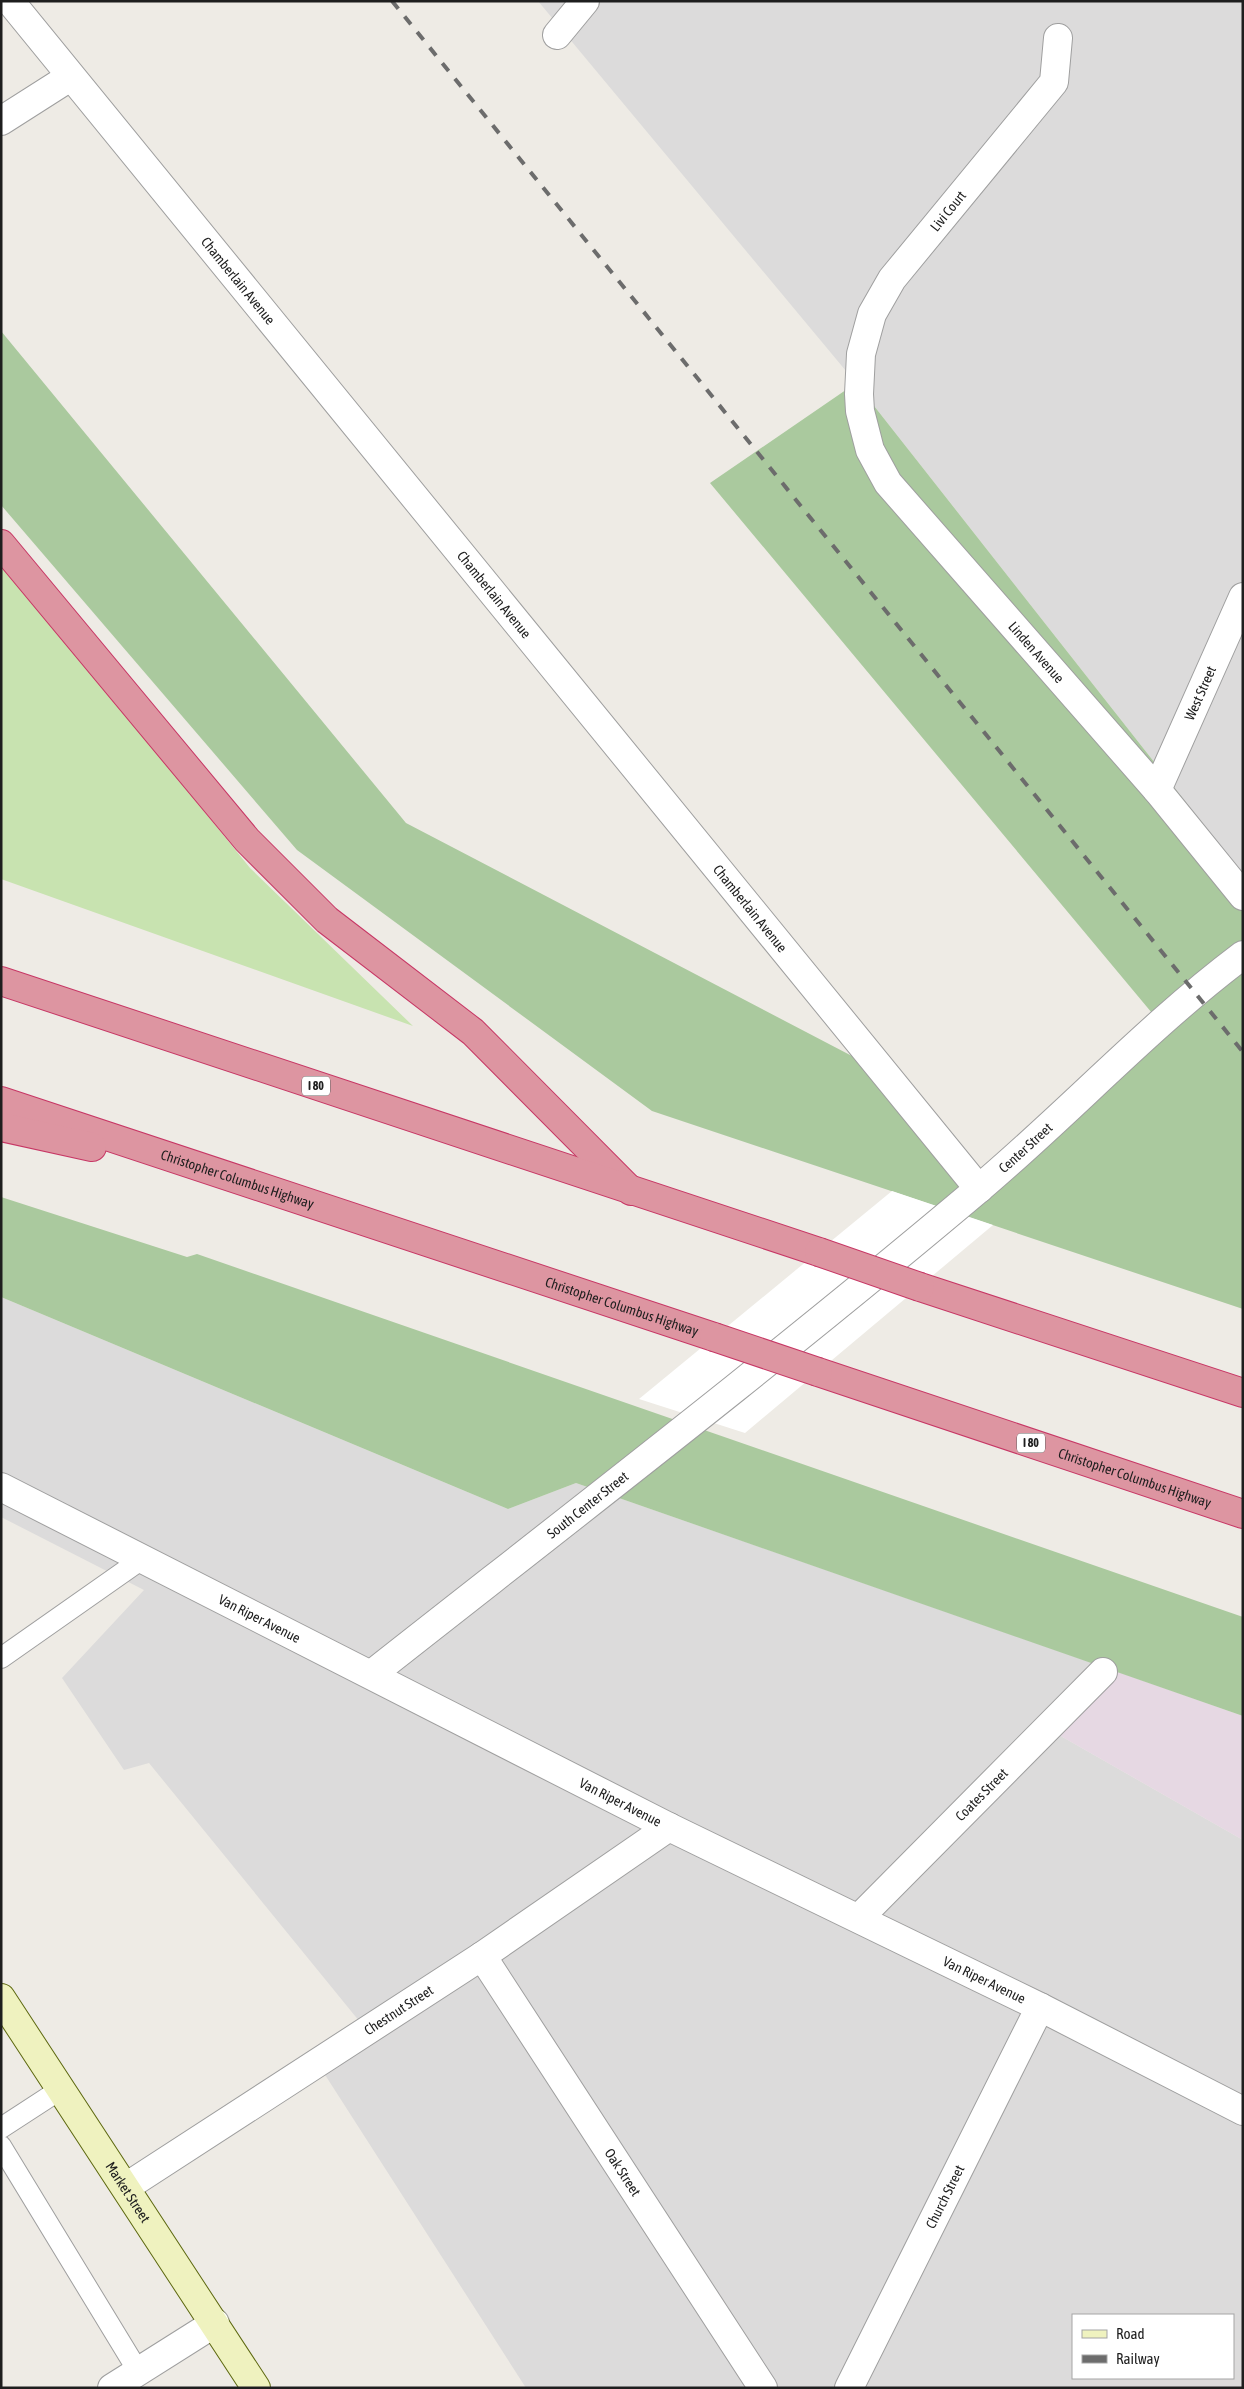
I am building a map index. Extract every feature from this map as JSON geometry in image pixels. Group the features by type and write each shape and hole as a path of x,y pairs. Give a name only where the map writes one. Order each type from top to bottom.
{"highway":[{"path":"1,544 247,840 327,920 473,1032 631,1190"},
{"name":"I 80","path":"1,981 1243,1393"},
{"name":"Christopher Columbus Highway","path":"1,1101 1243,1514"},
{"path":"1,1127 252,1184"}],"main road":[{"name":"Market Street","path":"1,1998 256,2388"}],"street":[{"name":"Chamberlain Avenue","path":"10,1 70,77 979,1189"},
{"path":"557,35 585,1"},
{"name":"Livi Court","path":"859,394 860,354 872,314 892,279 1054,82 1058,38"},
{"path":"1,121 70,77"},
{"name":"Linden Avenue","path":"859,394 860,411 870,450 888,483 1157,790 1243,896"},
{"name":"West Street","path":"1157,790 1243,597"},
{"name":"Center Street","path":"802,1336 979,1189 1193,992 1243,955"},
{"name":"South Center Street","path":"372,1674 802,1336"},
{"name":"Van Riper Avenue","path":"1,1487 372,1674 669,1828 859,1918 1040,2007 1243,2111"},
{"name":"Coates Street","path":"859,1918 1103,1672"},
{"name":"Chestnut Street","path":"126,2187 482,1956 669,1828"},
{"name":"Oak Street","path":"482,1956 763,2388"},
{"name":"Church Street","path":"849,2388 1040,2007"},
{"path":"112,2388 214,2323"}],"lane":[{"path":"1,1658 142,1559"},
{"path":"1,2128 61,2089"},
{"path":"1,2146 138,2371"}],"shaded area":[{"path":"538,1 1243,1 1243,875 856,383"},
{"path":"1,1297 508,1509 576,1483 1104,1667 1045,1727 1243,1840 1243,2388 526,2388 320,2067 373,2038 149,1763 124,1770 62,1678 144,1590 1,1517"},
{"path":"1104,1667 1243,1716 1243,1840 1045,1727"}],"green space":[{"path":"1,331 406,823 873,1067 980,1185 1162,1025 710,483 856,383 1243,875 1243,1309 652,1111 297,850 1,505"},
{"path":"1,560 250,868 413,1026 1,879"},
{"path":"1,1197 187,1257 197,1254 1243,1617 1243,1716 576,1483 508,1509 1,1297"}],"pier":[{"path":"892,1191 993,1225 745,1433 639,1399"}],"railway":[{"path":"392,1 1243,1052"}]}
